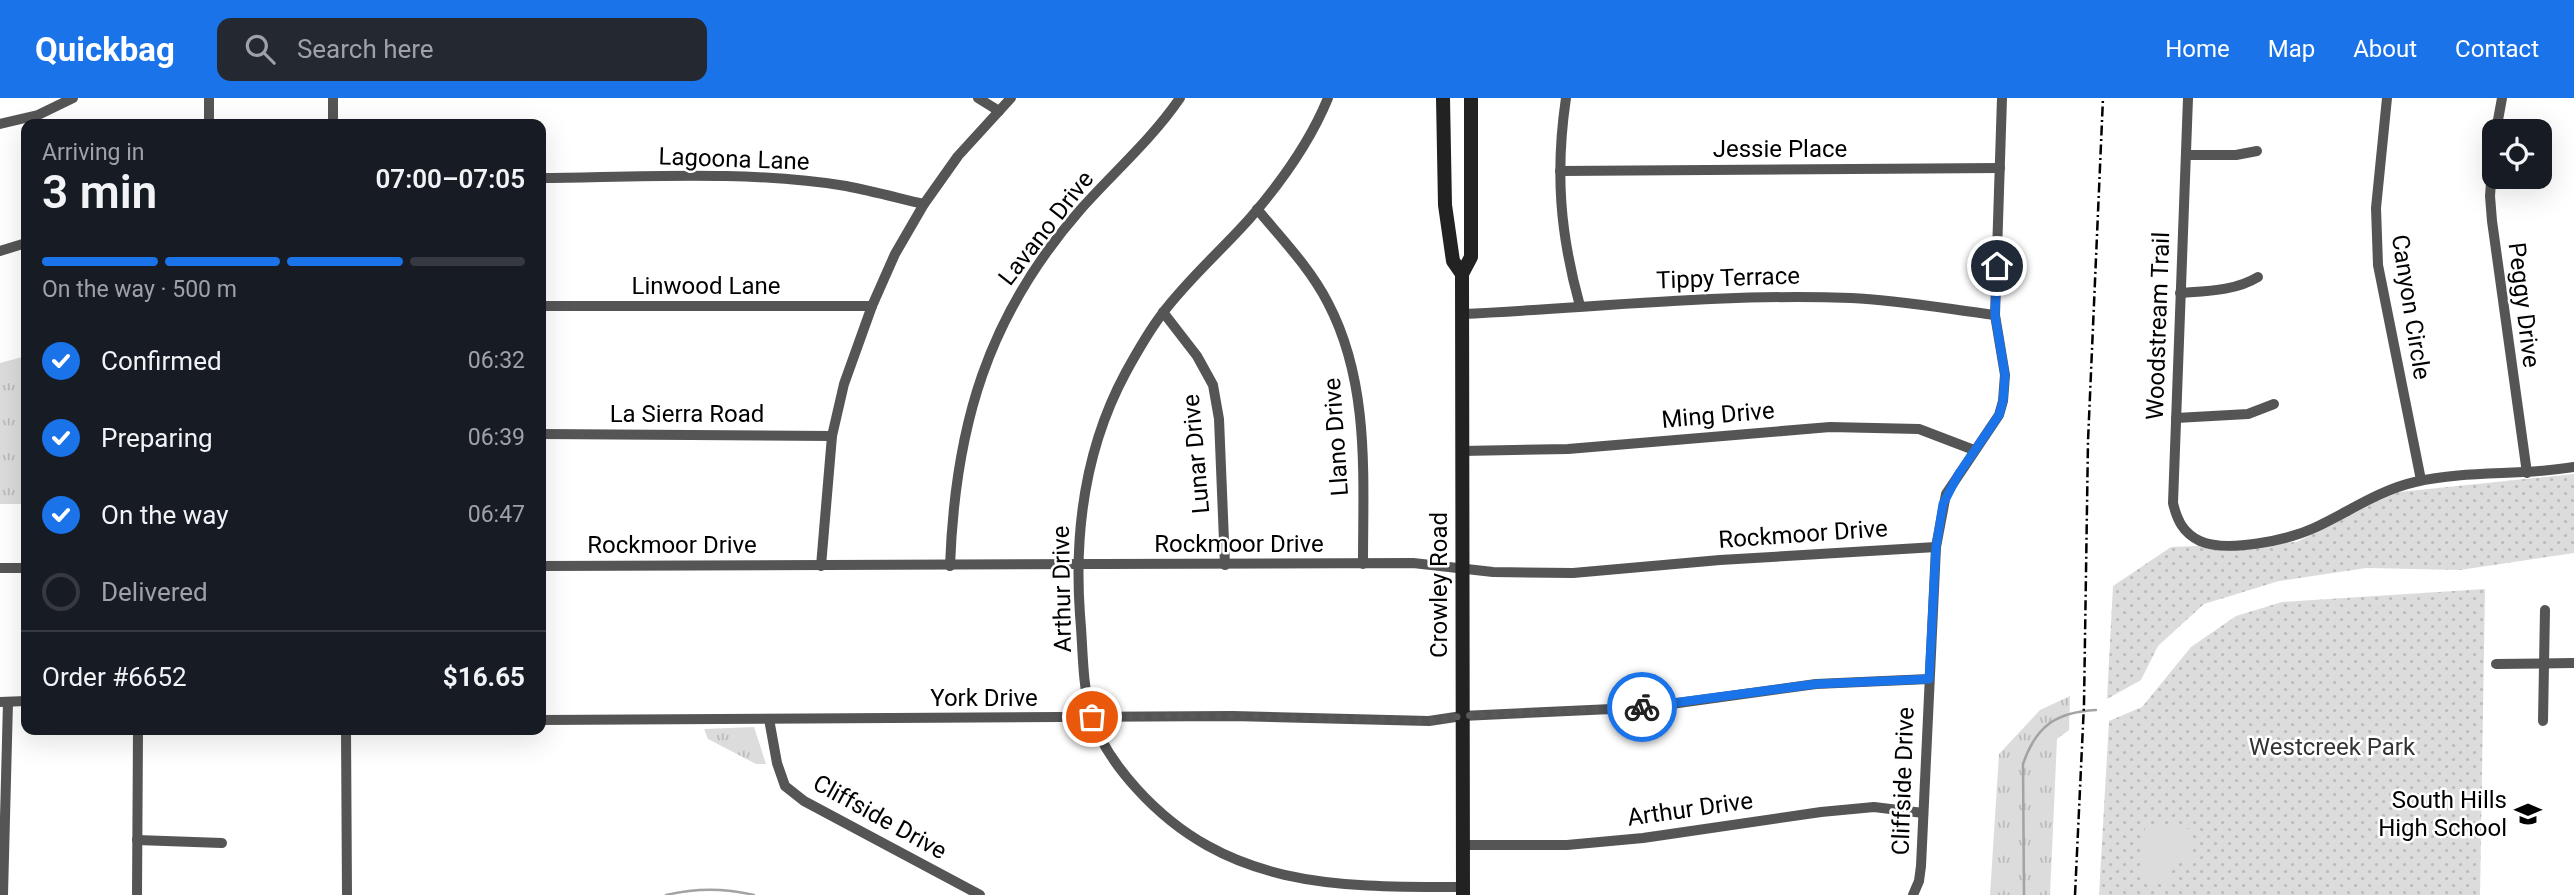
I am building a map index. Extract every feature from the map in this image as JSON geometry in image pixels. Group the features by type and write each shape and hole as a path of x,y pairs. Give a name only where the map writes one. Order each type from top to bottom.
{"main road":[{"name":"Crowley Road","path":"1443,98 1445,205 1453,261 1462,274"},
{"name":"Crowley Road","path":"1463,891 1462,274 1471,257 1471,98"}],"street":[{"path":"21,119 38,115 73,98"},
{"path":"209,98 209,119"},
{"path":"333,98 333,119"},
{"path":"978,98 999,111"},
{"path":"821,566 832,436 845,384 872,306 895,254 924,204 958,156 1011,98"},
{"name":"Lavano Drive","path":"950,566 952,512 962,444 972,406 1008,312 1080,210 1149,138 1180,98"},
{"name":"Arthur Drive","path":"1328,98 1318,121 1290,167 1257,209 1163,312 1125,374 1094,447 1083,497 1080,566 1079,600 1086,684 1092,717 1116,763 1144,796 1179,827 1232,857 1318,883 1463,891"},
{"path":"1566,98 1562,125 1560,214 1570,271 1580,306"},
{"name":"Cliffside Drive","path":"1913,895 1921,866 1936,547 1946,494 1999,415 2003,401 2005,375 1995,315 2002,98"},
{"name":"Woodstream Trail","path":"2188,98 2173,503 2181,525 2188,534 2204,542 2234,545 2291,536 2315,528 2390,490 2421,480"},
{"name":"Canyon Circle","path":"2386,98 2376,208 2378,265 2421,480"},
{"path":"2498,119 2502,98"},
{"path":"0,124 21,119"},
{"path":"2186,155 2236,155 2257,151"},
{"name":"Jessie Place","path":"1560,170 2000,169"},
{"name":"Lagoona Lane","path":"546,178 648,176 776,179 846,186 924,204"},
{"name":"Peggy Drive","path":"2491,189 2492,221 2527,473"},
{"name":"Llano Drive","path":"1257,209 1304,265 1327,301 1340,327 1354,371 1362,422 1363,564"},
{"path":"0,251 21,245"},
{"path":"2180,293 2225,289 2248,284 2258,277"},
{"name":"Tippy Terrace","path":"1462,314 1687,299 1854,298 1995,315"},
{"name":"Linwood Lane","path":"546,306 872,306"},
{"name":"Lunar Drive","path":"1163,312 1197,356 1213,386 1219,419 1225,565"},
{"path":"2176,418 2248,414 2274,404"},
{"name":"Ming Drive","path":"1462,452 1568,449 1830,427 1919,429 1974,450"},
{"name":"La Sierra Road","path":"546,434 832,436"},
{"path":"2421,480 2574,467"},
{"name":"Rockmoor Drive","path":"546,566 1413,563 1493,572 1573,573 1720,560 1936,547"},
{"path":"0,568 21,568"},
{"path":"2543,721 2545,610"},
{"path":"2496,664 2574,663"},
{"name":"York Drive","path":"546,720 1233,716 1429,721 1462,716 1671,704 1816,684 1929,679"},
{"path":"3,895 4,702"},
{"name":"Cliffside Drive","path":"769,719 776,764 787,788 803,801 980,895"},
{"path":"137,895 138,735"},
{"path":"346,735 347,895"},
{"name":"Arthur Drive","path":"1463,845 1567,845 1643,838 1874,807 1923,813"},
{"path":"137,840 222,843"}],"green space":[{"path":"21,357 21,504 0,504 0,363"},
{"path":"2574,474 2574,553 2460,570 2366,568 2279,581 2204,604 2158,646 2141,680 2107,699 2113,586 2171,547 2297,542 2340,520 2380,494"},
{"name":"Westcreek Park","path":"2485,589 2480,895 2099,895 2109,721 2142,707 2191,647 2236,616 2282,602"},
{"path":"2070,696 2069,730 2057,739 2050,895 1990,895 1999,754 2040,710"},
{"path":"754,727 766,764 756,764 708,739 704,729"},
{"path":"2145,827 2190,829 2189,862 2169,861 2169,881 2142,880"}],"waterway":[{"path":"2024,895 2023,764 2028,751 2049,723 2070,714 2096,710"},
{"path":"666,895 710,890 754,895"}],"railway":[{"path":"2075,895 2084,704 2088,441 2103,98"}],"way so far":[{"path":"1092,717 1233,716 1429,721 1462,716 1642,707"}],"place":[{"name":"South Hills High School","path":"2528,814"}],"route":[{"path":"1642,707 1816,684 1929,679 1936,547 1943,504 1946,494 1999,415 2003,401 2005,375 1995,315 1997,266"}]}
